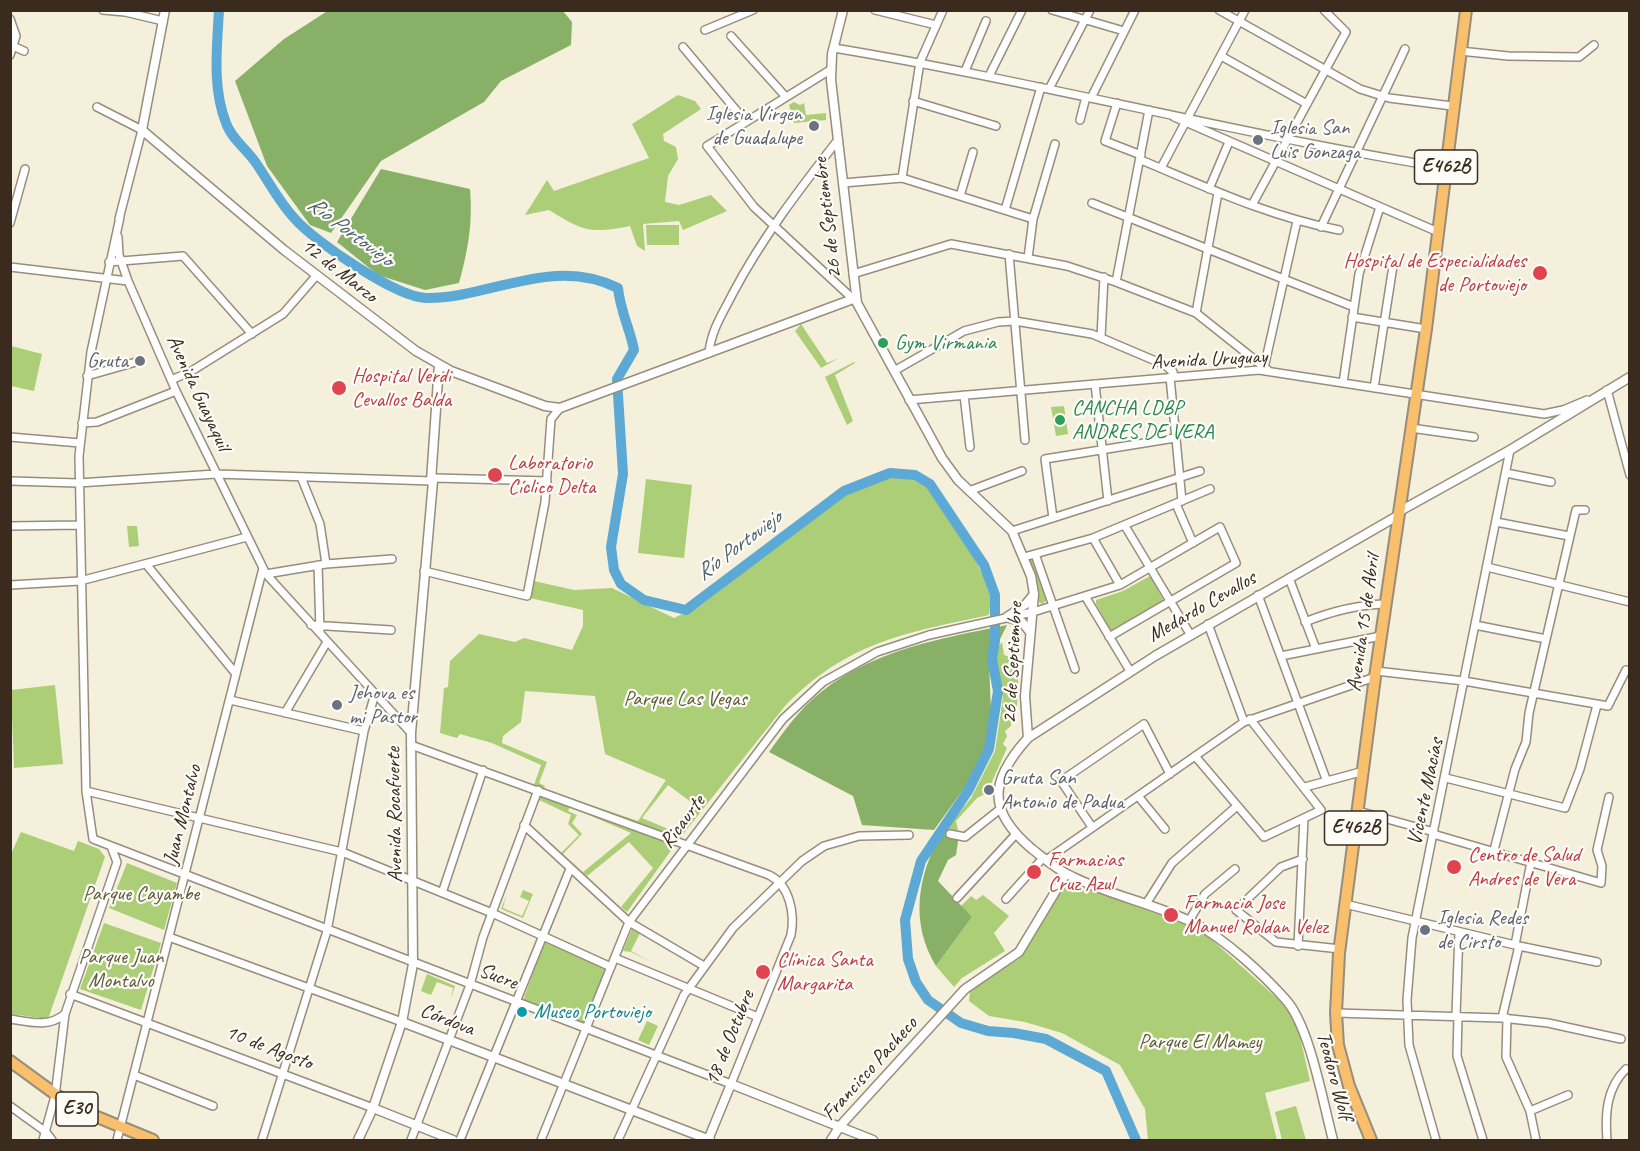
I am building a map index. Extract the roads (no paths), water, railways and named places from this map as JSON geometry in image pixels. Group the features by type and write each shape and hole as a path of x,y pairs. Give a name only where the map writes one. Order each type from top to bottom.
{"main road":[{"name":"E462B","path":"1452,106 1466,10"},
{"name":"Avenida 15 de Abril","path":"1371,1140 1341,1064 1336,1013 1340,950 1385,604 1426,329 1452,106"},
{"name":"E30","path":"10,1061 73,1107 153,1140"}],"street":[{"path":"103,10 124,12 163,21"},
{"name":"Avenida Guayaquil","path":"165,10 142,130 120,217 118,247 121,262 176,391 264,571 411,733"},
{"path":"705,30 753,10"},
{"name":"26 de Septiembre","path":"843,10 830,69 855,298 946,466 1012,531 1024,557 1034,594 1025,696 1028,738 1013,757 1000,786 997,797 999,810"},
{"path":"875,10 936,26"},
{"path":"902,178 920,62 943,10"},
{"path":"988,76 1023,10"},
{"path":"1005,210 1045,88 1090,10"},
{"path":"1080,120 1088,97 1135,10"},
{"path":"1219,10 1325,70 1382,97 1452,106"},
{"path":"1161,168 1245,10"},
{"path":"1252,205 1346,32 1324,10"},
{"path":"1058,11 1124,31"},
{"path":"10,19 16,36 15,47 10,55"},
{"path":"965,72 986,21"},
{"path":"731,36 786,97"},
{"path":"1460,51 1508,56 1579,57 1594,45"},
{"path":"15,47 24,51"},
{"path":"683,47 746,122"},
{"path":"834,48 920,62 1286,140 1446,168"},
{"path":"1321,227 1405,49"},
{"path":"1221,56 1307,104"},
{"path":"830,69 707,146 739,190 773,225 855,298 709,353 711,335 773,225 837,141"},
{"path":"913,101 996,126"},
{"path":"1117,103 1105,141 1218,193 1297,221 1340,230"},
{"name":"12 de Marzo","path":"98,107 142,130 316,276 441,366 550,408 560,408 709,353"},
{"path":"1116,282 1149,110"},
{"path":"1187,120 1229,142 1438,232"},
{"path":"1209,189 1229,142"},
{"path":"1028,258 1033,219 1055,144"},
{"path":"960,196 973,152"},
{"path":"10,224 25,169"},
{"path":"843,183 902,178 1033,219"},
{"path":"1196,313 1218,193"},
{"path":"1092,203 1353,307"},
{"path":"1343,383 1353,307 1364,256 1380,207"},
{"path":"43,1140 54,1095 65,1014 70,994 117,862 115,853 110,847 98,843 91,836 86,791 78,483 87,376 120,217"},
{"path":"853,274 951,244 1028,258 1104,277 1196,313 1264,370 1297,221"},
{"path":"1009,254 1024,440"},
{"path":"109,262 183,256 252,334"},
{"path":"1374,388 1393,266"},
{"path":"10,267 128,281"},
{"path":"171,380 190,372 288,310 316,276"},
{"path":"1101,337 1104,277"},
{"path":"1352,317 1426,329"},
{"path":"894,371 970,328 990,323 1015,321 1101,337 1165,365 1172,377 1179,502 1193,543"},
{"path":"87,376 136,362"},
{"name":"Avenida Rocafuerte","path":"358,1140 373,1107 402,1022 413,964 415,881 411,733 441,366"},
{"name":"Avenida Uruguay","path":"909,400 1264,370 1544,414 1563,410 1606,391"},
{"name":"Medardo Cevallos","path":"1028,738 1190,634 1510,450 1629,377"},
{"path":"1095,384 1107,501"},
{"path":"82,423 97,422 176,391"},
{"path":"1606,391 1627,454 1629,475"},
{"path":"964,395 970,447"},
{"path":"424,571 527,596 540,539 551,418 560,408"},
{"path":"1544,414 1550,418 1548,427"},
{"path":"1411,428 1474,437"},
{"path":"10,437 80,443"},
{"path":"1053,518 1045,459 1175,438"},
{"name":"Vicente Macías","path":"1436,1140 1413,1065 1407,1015 1414,921 1446,778 1510,450"},
{"path":"969,491 1022,471"},
{"path":"1012,531 1200,471"},
{"path":"1506,473 1551,482"},
{"path":"10,481 78,483 216,474 547,481"},
{"path":"301,477 320,524 326,564"},
{"path":"1024,557 1093,538 1210,489"},
{"path":"1494,850 1508,793 1526,742 1533,693 1569,536 1576,510 1585,510"},
{"path":"1496,522 1569,536"},
{"path":"10,526 79,525"},
{"path":"1125,526 1190,634"},
{"name":"Ricaurte","path":"541,1140 629,922 783,719 823,682 877,652 963,627 1033,612 1120,585 1220,527 1236,562 1171,601"},
{"path":"10,585 81,581 247,537"},
{"path":"1093,538 1120,585"},
{"name":"26 de Septiembre","path":"1035,554 1075,669"},
{"path":"264,571 392,559"},
{"path":"146,564 236,674"},
{"path":"318,565 321,635"},
{"path":"1487,567 1629,602"},
{"name":"Juan Montalvo","path":"117,1140 264,571"},
{"path":"1288,578 1316,650"},
{"path":"1007,617 1026,604 1034,594"},
{"path":"1258,595 1326,779"},
{"path":"1085,596 1130,671"},
{"path":"1110,637 1171,601"},
{"path":"1305,622 1340,609 1385,604"},
{"path":"1007,617 1022,622 1030,632"},
{"path":"1195,756 1264,837 1321,810 1305,786 1247,721 1208,624"},
{"path":"311,625 391,630"},
{"path":"1475,625 1546,639"},
{"path":"1281,657 1381,636"},
{"path":"285,713 327,642"},
{"path":"1006,899 1044,859 1195,756 1247,721 1298,702 1376,674 1464,681 1608,706 1626,670"},
{"path":"262,1140 327,931 364,730 375,694"},
{"path":"230,700 364,730"},
{"path":"1446,778 1565,808 1580,770 1597,705"},
{"path":"1092,827 1061,781 1144,724 1170,774"},
{"path":"411,745 769,875 780,882"},
{"path":"442,893 483,770"},
{"path":"1305,786 1364,771"},
{"path":"411,1140 470,986 492,913 538,790"},
{"path":"86,791 342,852 492,913 611,967"},
{"path":"1138,796 1165,829"},
{"path":"1358,811 1601,883 1602,866 1597,850 1610,796"},
{"path":"1146,904 1166,869 1237,806"},
{"path":"950,834 965,837 999,810 1016,834 1044,859 1066,874 1189,921 1205,894 1235,869"},
{"path":"1298,946 1304,818"},
{"path":"524,825 629,922 704,966"},
{"path":"957,898 1016,834"},
{"path":"618,1140 688,988 730,932 811,854 831,843 859,836 909,835"},
{"name":"Sucre","path":"110,847 873,1140"},
{"path":"117,862 130,855"},
{"path":"1303,859 1281,867 1236,910 1271,940 1298,946 1340,950"},
{"path":"1531,861 1505,1018 1506,1057 1530,1111 1536,1140"},
{"path":"460,1140 570,869"},
{"name":"Francisco Pacheco","path":"831,1140 840,1127 965,989 1019,952 1066,874"},
{"name":"18 de Octubre","path":"709,1140 792,929 791,908 780,882"},
{"path":"1345,904 1517,946 1597,962"},
{"name":"Teodoro Wolf","path":"1189,921 1211,934 1264,978 1286,1000 1300,1021 1333,1140"},
{"path":"1459,932 1458,1062 1483,1140"},
{"name":"Córdova","path":"169,938 402,1022 709,1140"},
{"path":"615,958 758,1017"},
{"name":"10 de Agosto","path":"70,994 284,1073 453,1140"},
{"path":"1336,1013 1505,1018 1555,1024 1621,1039"},
{"path":"10,1019 47,1024 53,1023 65,1014"},
{"path":"1607,1140 1605,1112 1612,1091 1626,1069"},
{"path":"134,1075 213,1106"},
{"path":"1530,1111 1568,1095"},
{"path":"10,1106 46,1132 52,1140"},
{"path":"10,1119 17,1111"}],"waterway":[{"name":"Río Portoviejo","path":"219,10 217,81 228,128 256,163 289,212 305,229 337,254 377,279 413,295 426,298 450,297 545,277 569,276 593,279 618,288 634,350 617,379 623,474 611,547 614,570 621,584 644,600 686,610 844,491 890,473 915,475 930,484 984,565 995,595 995,641 992,659 998,691 989,749 968,791 921,861 905,920 908,959 916,982 928,1000 961,1023 988,1031 1046,1039 1106,1071 1136,1140"}],"place":[{"name":"Iglesia Virgen de Guadalupe","path":"814,126"},
{"name":"Iglesia San Luis Gonzaga","path":"1258,140"},
{"name":"Hospital de Especialidades de Portoviejo","path":"1540,273"},
{"name":"Gym Virmania","path":"883,343"},
{"name":"Gruta","path":"140,361"},
{"name":"Hospital Verdi Cevallos Balda","path":"339,388"},
{"name":"CANCHA LDBP ANDRES DE VERA","path":"1060,420"},
{"name":"Laboratorio Cíclico Delta","path":"495,475"},
{"name":"Jehova es mi Pastor","path":"337,705"},
{"name":"Gruta San Antonio de Padua","path":"989,790"},
{"name":"Centro de Salud Andres de Vera","path":"1454,867"},
{"name":"Farmacias Cruz Azul","path":"1034,872"},
{"name":"Farmacia Jose Manuel Roldan Velez","path":"1171,915"},
{"name":"Iglesia Redes de Cirsto","path":"1425,930"},
{"name":"Clínica Santa Margarita","path":"763,972"},
{"name":"Museo Portoviejo","path":"522,1012"}],"park label":[{"name":"Parque Las Vegas","path":"685,699"},
{"name":"Parque Cayambe","path":"141,894"},
{"name":"Parque Juan Montalvo","path":"121,969"},
{"name":"Parque El Mamey","path":"1200,1042"}]}
